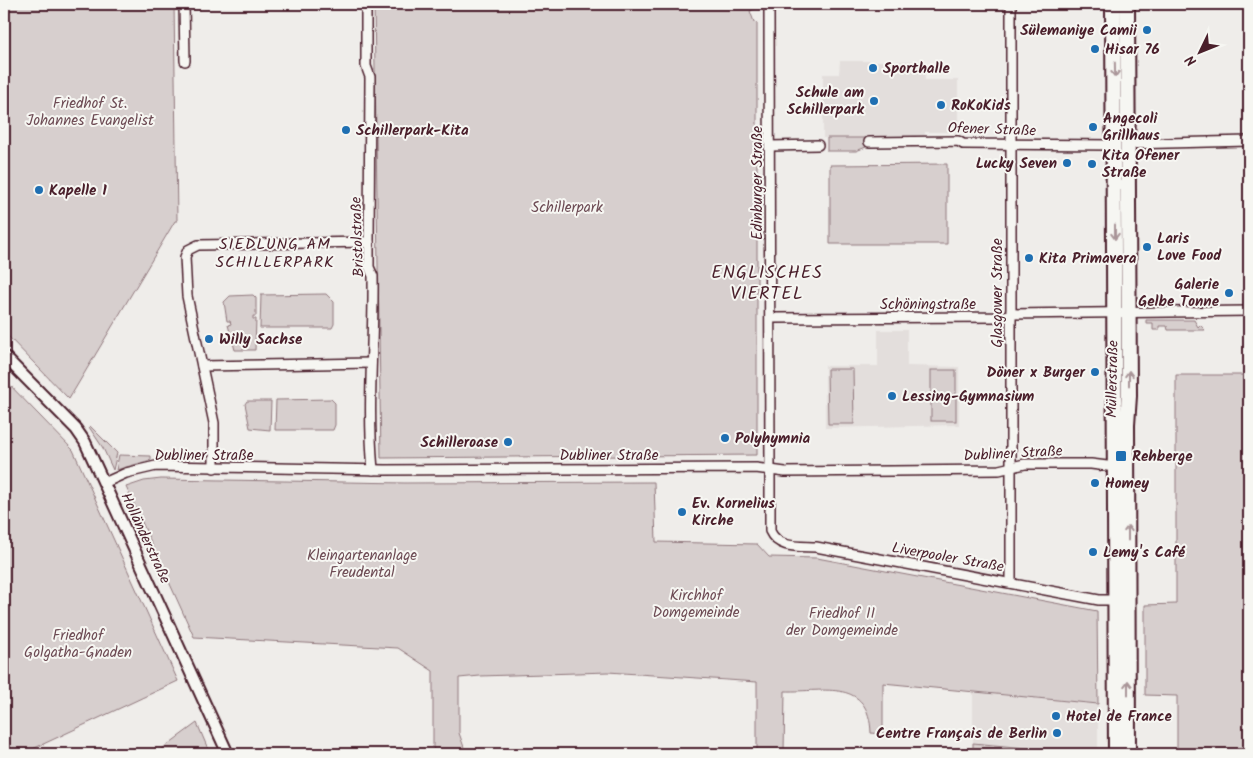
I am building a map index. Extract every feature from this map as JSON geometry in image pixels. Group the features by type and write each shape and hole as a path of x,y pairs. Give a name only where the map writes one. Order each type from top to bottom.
{"main road":[{"name":"Müllerstraße","path":"1120,6 1128,754"},
{"name":"Müllerstraße","path":"1116,754 1116,467 1122,313"}],"street":[{"path":"184,4 185,61"},
{"name":"Bristolstraße","path":"366,4 366,66 370,77 369,242 374,345 370,363 373,470"},
{"name":"Edinburger Straße","path":"769,4 770,531 776,540"},
{"name":"Glasgower Straße","path":"1011,4 1011,582"},
{"name":"Ofener Straße","path":"869,142 958,141 962,144 1011,145 1249,142"},
{"path":"770,146 818,145"},
{"path":"214,468 214,423 186,284 185,256 191,247 217,244 369,242"},
{"name":"Schöningstraße","path":"771,318 1002,317 1011,314 1249,311"},
{"name":"Holländerstraße","path":"4,356 76,429 85,442 228,754"},
{"path":"202,366 370,363"},
{"name":"Dubliner Straße","path":"104,483 126,473 156,466 373,470 770,469 785,472 999,470 1025,464 1083,464 1116,467"},
{"name":"Liverpooler Straße","path":"776,540 782,544 816,547 1099,600 1116,600"}],"shaded area":[{"name":"Schule am Schillerpark","path":"840,61 924,61 925,80 958,80 958,132 925,132 925,138 823,138 823,74 839,74"},
{"name":"Lessing-Gymnasium","path":"878,330 907,330 907,366 959,367 959,425 825,428 825,366 878,366"},
{"path":"973,692 1098,704 1098,754 973,754"}],"green space":[{"name":"Friedhof St. Johannes Evangelist","path":"4,4 174,4 177,221 175,221 69,399 4,332"},
{"name":"Schillerpark","path":"374,4 756,4 756,8 750,11 754,22 757,23 757,455 381,458"},
{"path":"827,138 866,138 866,147 856,151 827,151"},
{"path":"947,164 947,244 830,244 830,165"},
{"path":"326,294 334,302 334,324 332,328 260,328 261,295"},
{"path":"253,295 256,298 256,316 253,316 253,319 256,319 255,350 235,350 228,325 231,324 230,321 227,321 224,302 230,296"},
{"path":"1146,320 1194,320 1198,327 1200,325 1205,330 1168,330 1167,326 1159,326 1159,330 1153,330 1153,323 1146,323"},
{"path":"827,369 853,369 854,424 828,424"},
{"path":"931,370 956,370 956,421 931,421"},
{"path":"1176,375 1249,375 1249,754 1177,754 1177,696 1145,695 1145,605 1176,604"},
{"name":"Friedhof Golgatha-Gnaden","path":"4,379 73,450 178,681 22,754 4,754"},
{"path":"331,399 335,403 335,425 333,430 275,430 276,400"},
{"path":"247,401 271,401 270,430 250,428 245,404"},
{"path":"89,427 117,453 113,470 103,448"},
{"path":"119,455 151,456 151,460 116,470"},
{"path":"161,479 405,483 654,482 656,542 757,544 769,557 817,558 1097,611 1098,704 883,683 883,734 871,733 868,715 862,703 853,696 829,690 785,691 784,753 757,752 757,682 608,672 480,676 459,678 459,733 466,753 439,754 433,748 433,671 398,648 194,637 126,487 144,481"},
{"path":"197,723 208,749 202,754 155,754"},
{"path":"973,743 1089,754 973,754"}],"place":[{"name":"Sülemaniye Camii","path":"1147,30"},
{"name":"Hisar 76","path":"1095,49"},
{"name":"Sporthalle","path":"873,68"},
{"name":"Schule am Schillerpark","path":"874,101"},
{"name":"RoKoKids","path":"941,105"},
{"name":"Angecoli Grillhaus","path":"1093,127"},
{"name":"Schillerpark-Kita","path":"346,130"},
{"name":"Lucky Seven","path":"1067,163"},
{"name":"Kita Ofener Straße","path":"1092,164"},
{"name":"Kapelle 1","path":"39,190"},
{"name":"Laris Love Food","path":"1147,247"},
{"name":"Kita Primavera","path":"1029,258"},
{"name":"Galerie Gelbe Tonne","path":"1229,293"},
{"name":"Willy Sachse","path":"209,339"},
{"name":"Döner x Burger","path":"1095,372"},
{"name":"Lessing-Gymnasium","path":"892,396"},
{"name":"Polyhymnia","path":"725,438"},
{"name":"Schilleroase","path":"508,442"},
{"name":"Rehberge","path":"1121,456"},
{"name":"Homey","path":"1095,483"},
{"name":"Ev. Kornelius Kirche","path":"682,512"},
{"name":"Lemy's Café","path":"1093,552"},
{"name":"Hotel de France","path":"1056,716"},
{"name":"Centre Français de Berlin","path":"1057,733"}],"district":[{"name":"SIEDLUNG AM SCHILLERPARK","path":"275,252"},
{"name":"ENGLISCHES VIERTEL","path":"767,282"}],"park label":[{"name":"Kleingartenanlage Freudental","path":"362,564"},
{"name":"Kirchhof Domgemeinde","path":"696,604"},
{"name":"Friedhof II der Domgemeinde","path":"842,622"}]}
